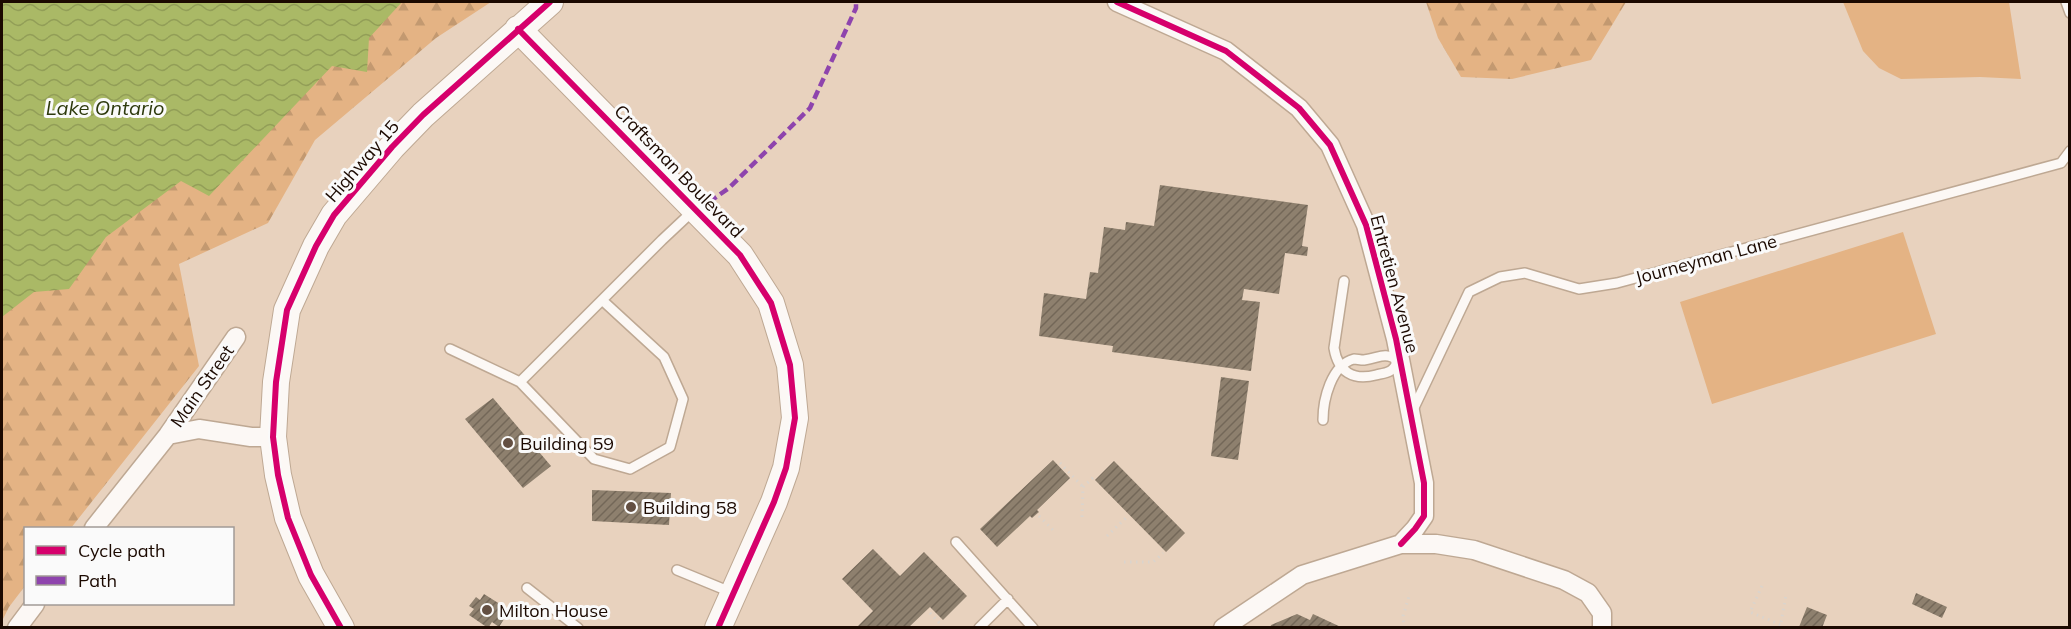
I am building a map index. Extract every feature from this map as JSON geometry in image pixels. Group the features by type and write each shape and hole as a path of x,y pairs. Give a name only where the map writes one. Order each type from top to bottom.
{"main road":[{"name":"Highway 15","path":"341,627 311,575 288,518 278,475 273,437 276,382 286,310 316,246 334,215 392,147 550,2"},
{"name":"Craftsman Boulevard","path":"518,29 740,255 771,303 790,364 795,418 786,468 774,502 718,627"}],"street":[{"name":"Entretien Avenue","path":"1117,2 1226,51 1299,108 1330,145 1366,225 1400,360 1411,414 1424,483 1424,516"},
{"name":"Main Street","path":"95,527 168,435 236,337"},
{"name":"Main Street","path":"168,435 199,429 273,437"},
{"path":"1401,544 1424,516 1450,546"},
{"path":"1223,627 1302,575 1401,544 1437,544 1474,550 1564,580 1588,593 1602,614 1602,627"},
{"path":"17,627 34,605"}],"lane":[{"path":"2066,2 2070,13"},
{"name":"Journeyman Lane","path":"1411,414 1469,292 1500,277 1525,273 1579,289 1617,283 2061,163 2070,151"},
{"path":"520,382 696,208"},
{"path":"1323,420 1326,394 1341,367 1354,359 1363,360 1385,354 1400,360 1390,371 1368,377 1352,376 1341,367 1336,358 1335,348 1344,281"},
{"path":"450,349 520,382 594,459 630,469 670,447 683,399 664,357 602,300"},
{"path":"956,542 1033,627"},
{"path":"677,570 733,593"},
{"path":"527,588 578,627"},
{"path":"979,627 1008,599"}],"path":[{"path":"1060,463 1083,487"},
{"path":"1082,517 1083,487 1095,476"},
{"path":"1039,516 1055,532"},
{"path":"1107,536 1128,516"},
{"path":"1124,562 1153,562 1163,553"},
{"path":"1762,585 1750,612 1781,626 1786,595"},
{"path":"1404,627 1403,616 1410,593"},
{"path":"930,613 944,627"}],"green space":[{"path":"376,2 491,2 436,38 315,140 268,223 179,264 199,366 72,527 24,527 24,587 2,621 2,286"},
{"path":"1426,2 1626,2 1591,60 1512,79 1461,77 1438,38"},
{"path":"1843,2 2009,2 2021,79 1980,77 1901,79 1879,68 1863,51"},
{"path":"1903,232 1936,334 1712,404 1680,302"}],"water":[{"name":"Lake Ontario","path":"2,2 402,2 369,38 367,72 332,66 209,196 181,181 106,237 69,289 34,292 2,317"}],"building":[{"path":"1160,185 1308,205 1302,246 1308,247 1307,256 1285,253 1279,294 1244,289 1242,300 1260,302 1251,371 1112,352 1113,346 1039,336 1044,293 1086,299 1090,272 1098,273 1104,227 1125,230 1126,222 1154,226"},
{"path":"1221,377 1249,381 1238,460 1211,456"},
{"name":"Building 59","path":"493,398 551,466 523,488 465,419"},
{"path":"1053,460 1070,478 1037,510 1039,512 1032,518 1030,516 997,547 980,529"},
{"path":"1114,461 1185,533 1166,552 1095,480"},
{"name":"Building 58","path":"592,490 671,493 669,525 592,521"},
{"path":"873,549 900,576 924,552 967,596 943,620 930,607 908,628 856,628 873,611 842,579"},
{"path":"1916,593 1947,607 1942,618 1912,604"},
{"name":"Milton House","path":"484,594 503,606 500,611 506,616 499,627 492,622 488,628 469,615 474,609 469,606 476,597 480,600"},
{"path":"1807,607 1827,615 1822,628 1799,627"},
{"path":"1297,614 1310,620 1313,614 1343,628 1270,628 1271,625"}],"marked path":[{"path":"709,202 729,188 810,108 856,8 856,2"}],"cycle path":[{"path":"341,628 311,575 288,518 278,475 273,437 276,382 287,310 316,246 334,215 392,147 423,115 550,2"},
{"path":"1117,2 1226,51 1299,108 1330,145 1366,225 1396,339 1424,483 1424,516 1401,544"},
{"path":"518,29 740,255 771,303 790,365 795,418 786,468 774,502 718,628"}],"place":[{"name":"Building 59","path":"508,443"},
{"name":"Building 58","path":"631,507"},
{"name":"Milton House","path":"487,610"}]}
